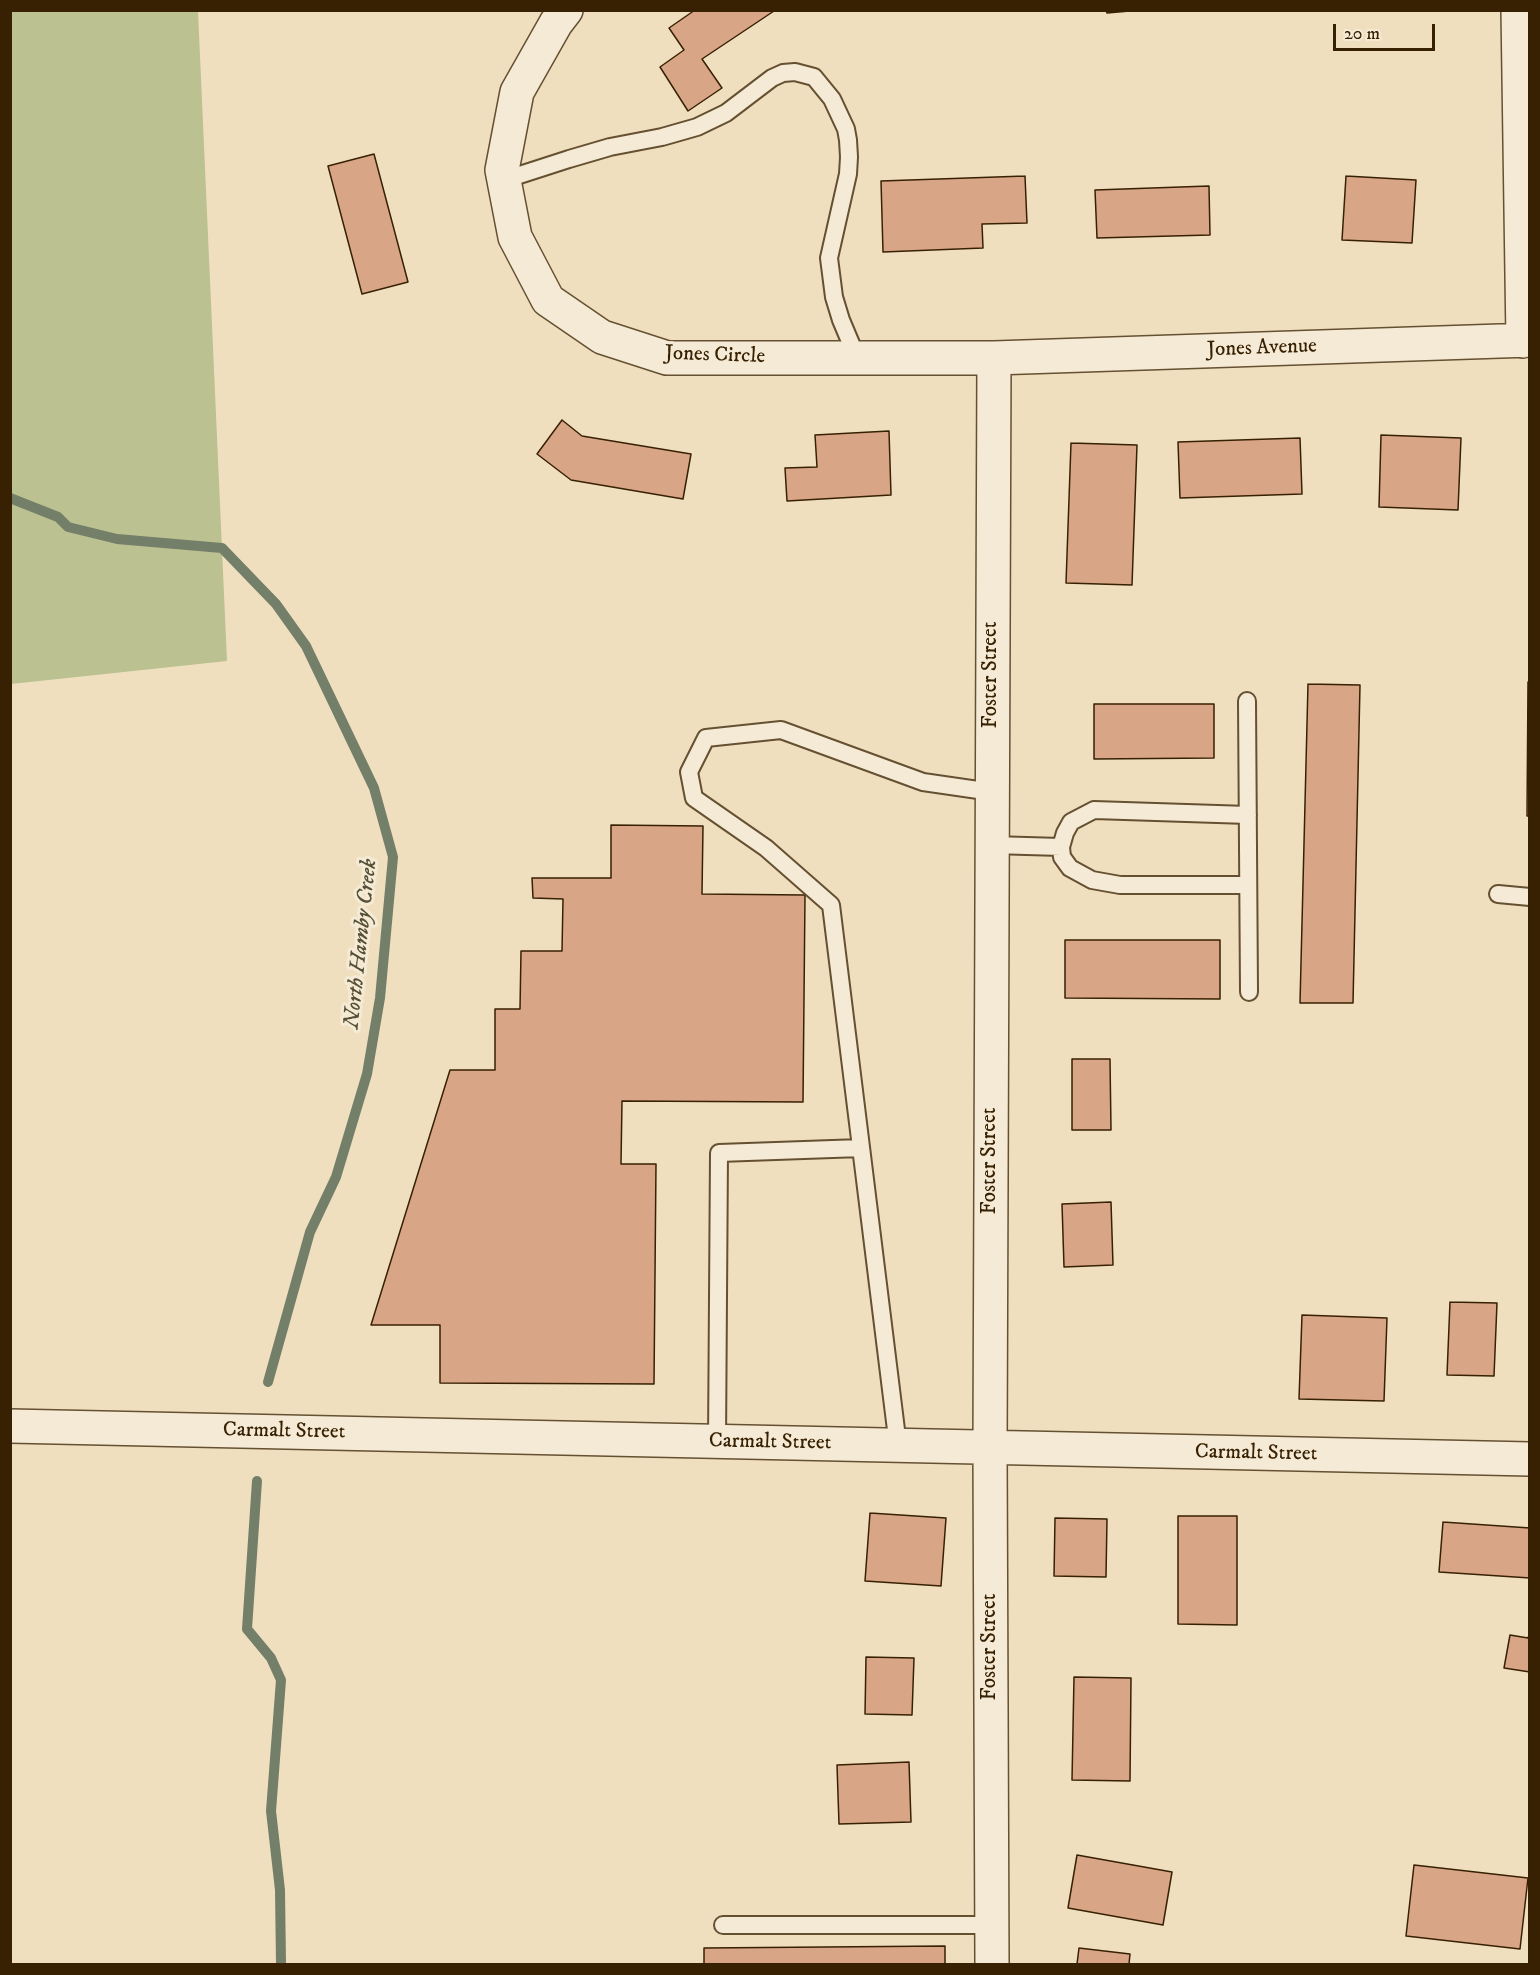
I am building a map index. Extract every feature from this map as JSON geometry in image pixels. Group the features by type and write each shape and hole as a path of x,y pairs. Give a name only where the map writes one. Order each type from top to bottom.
{"street":[{"name":"Jones Circle","path":"566,10 556,23 517,92 502,170 514,237 548,300 602,337 667,358 994,358"},
{"path":"1518,10 1526,341"},
{"name":"Jones Avenue","path":"994,358 1526,341"},
{"name":"Foster Street","path":"992,1965 990,1449 994,358"},
{"name":"Carmalt Street","path":"10,1426 1530,1459"}],"lane":[{"path":"504,180 526,171 610,147 662,137 697,127 726,113 772,78 783,73 795,72 814,77 832,99 846,129 848,140 848,174 829,258 834,297 841,320 858,358"},
{"path":"1247,701 1249,992"},
{"path":"898,1446 831,904 766,848 694,798 689,772 706,738 781,730 923,782 992,792"},
{"path":"1248,815 1094,810 1071,822 1065,832 1061,847 1062,857 1070,867 1092,879 1120,885 1248,885"},
{"path":"992,845 1061,847"},
{"path":"1497,894 1530,897"},
{"path":"717,1442 719,1153 861,1148"},
{"path":"723,1925 992,1925"}],"green space":[{"path":"10,11 198,11 227,661 11,684"}],"building":[{"path":"695,10 774,11 702,59 722,88 688,111 660,67 684,50 669,28"},
{"path":"1106,10 1141,10 1107,13"},
{"path":"374,154 408,282 362,294 328,166"},
{"path":"1025,176 1027,223 982,224 983,248 883,252 881,181"},
{"path":"1346,176 1416,180 1412,243 1342,240"},
{"path":"1209,186 1210,235 1097,238 1095,190"},
{"path":"562,420 582,436 691,454 683,499 571,480 537,454"},
{"path":"889,431 891,495 787,501 785,468 817,467 815,435"},
{"path":"1381,435 1461,438 1458,510 1379,507"},
{"path":"1300,438 1302,494 1180,498 1178,442"},
{"path":"1071,443 1137,445 1132,585 1066,583"},
{"path":"1528,682 1530,682 1530,816 1527,816"},
{"path":"1308,684 1360,685 1353,1003 1300,1003"},
{"path":"1094,704 1214,704 1214,758 1094,759"},
{"path":"611,825 703,826 702,894 805,895 803,1102 622,1101 621,1164 656,1164 654,1384 440,1383 440,1325 371,1325 450,1070 495,1070 495,1009 520,1009 521,951 562,951 563,899 533,898 532,878 611,878"},
{"path":"1065,940 1220,940 1220,999 1065,998"},
{"path":"1072,1059 1110,1059 1111,1130 1072,1130"},
{"path":"1111,1202 1113,1265 1064,1267 1062,1204"},
{"path":"1450,1302 1497,1303 1494,1376 1447,1375"},
{"path":"1302,1315 1387,1318 1384,1401 1299,1399"},
{"path":"870,1513 946,1518 941,1586 865,1581"},
{"path":"1178,1516 1237,1516 1237,1625 1178,1624"},
{"path":"1055,1518 1107,1519 1106,1577 1054,1576"},
{"path":"1443,1522 1530,1528 1530,1578 1439,1572"},
{"path":"1530,1632 1530,1672 1504,1668 1510,1635 1528,1638"},
{"path":"866,1657 914,1658 912,1715 865,1714"},
{"path":"1074,1677 1131,1678 1130,1781 1072,1780"},
{"path":"909,1762 911,1822 839,1824 837,1765"},
{"path":"1077,1855 1172,1872 1163,1925 1068,1908"},
{"path":"1414,1865 1528,1878 1520,1949 1406,1936"},
{"path":"945,1946 945,1964 704,1964 704,1948"},
{"path":"1079,1948 1130,1954 1129,1964 1077,1964"}],"waterway":[{"name":"North Hamby Creek","path":"10,498 58,517 68,527 117,539 222,548 276,604 306,646 374,788 393,857 380,998 367,1074 336,1177 310,1232 268,1382"},
{"name":"North Hamby Creek","path":"257,1481 247,1629 271,1658 281,1680 271,1811 280,1890 281,1964"}]}
